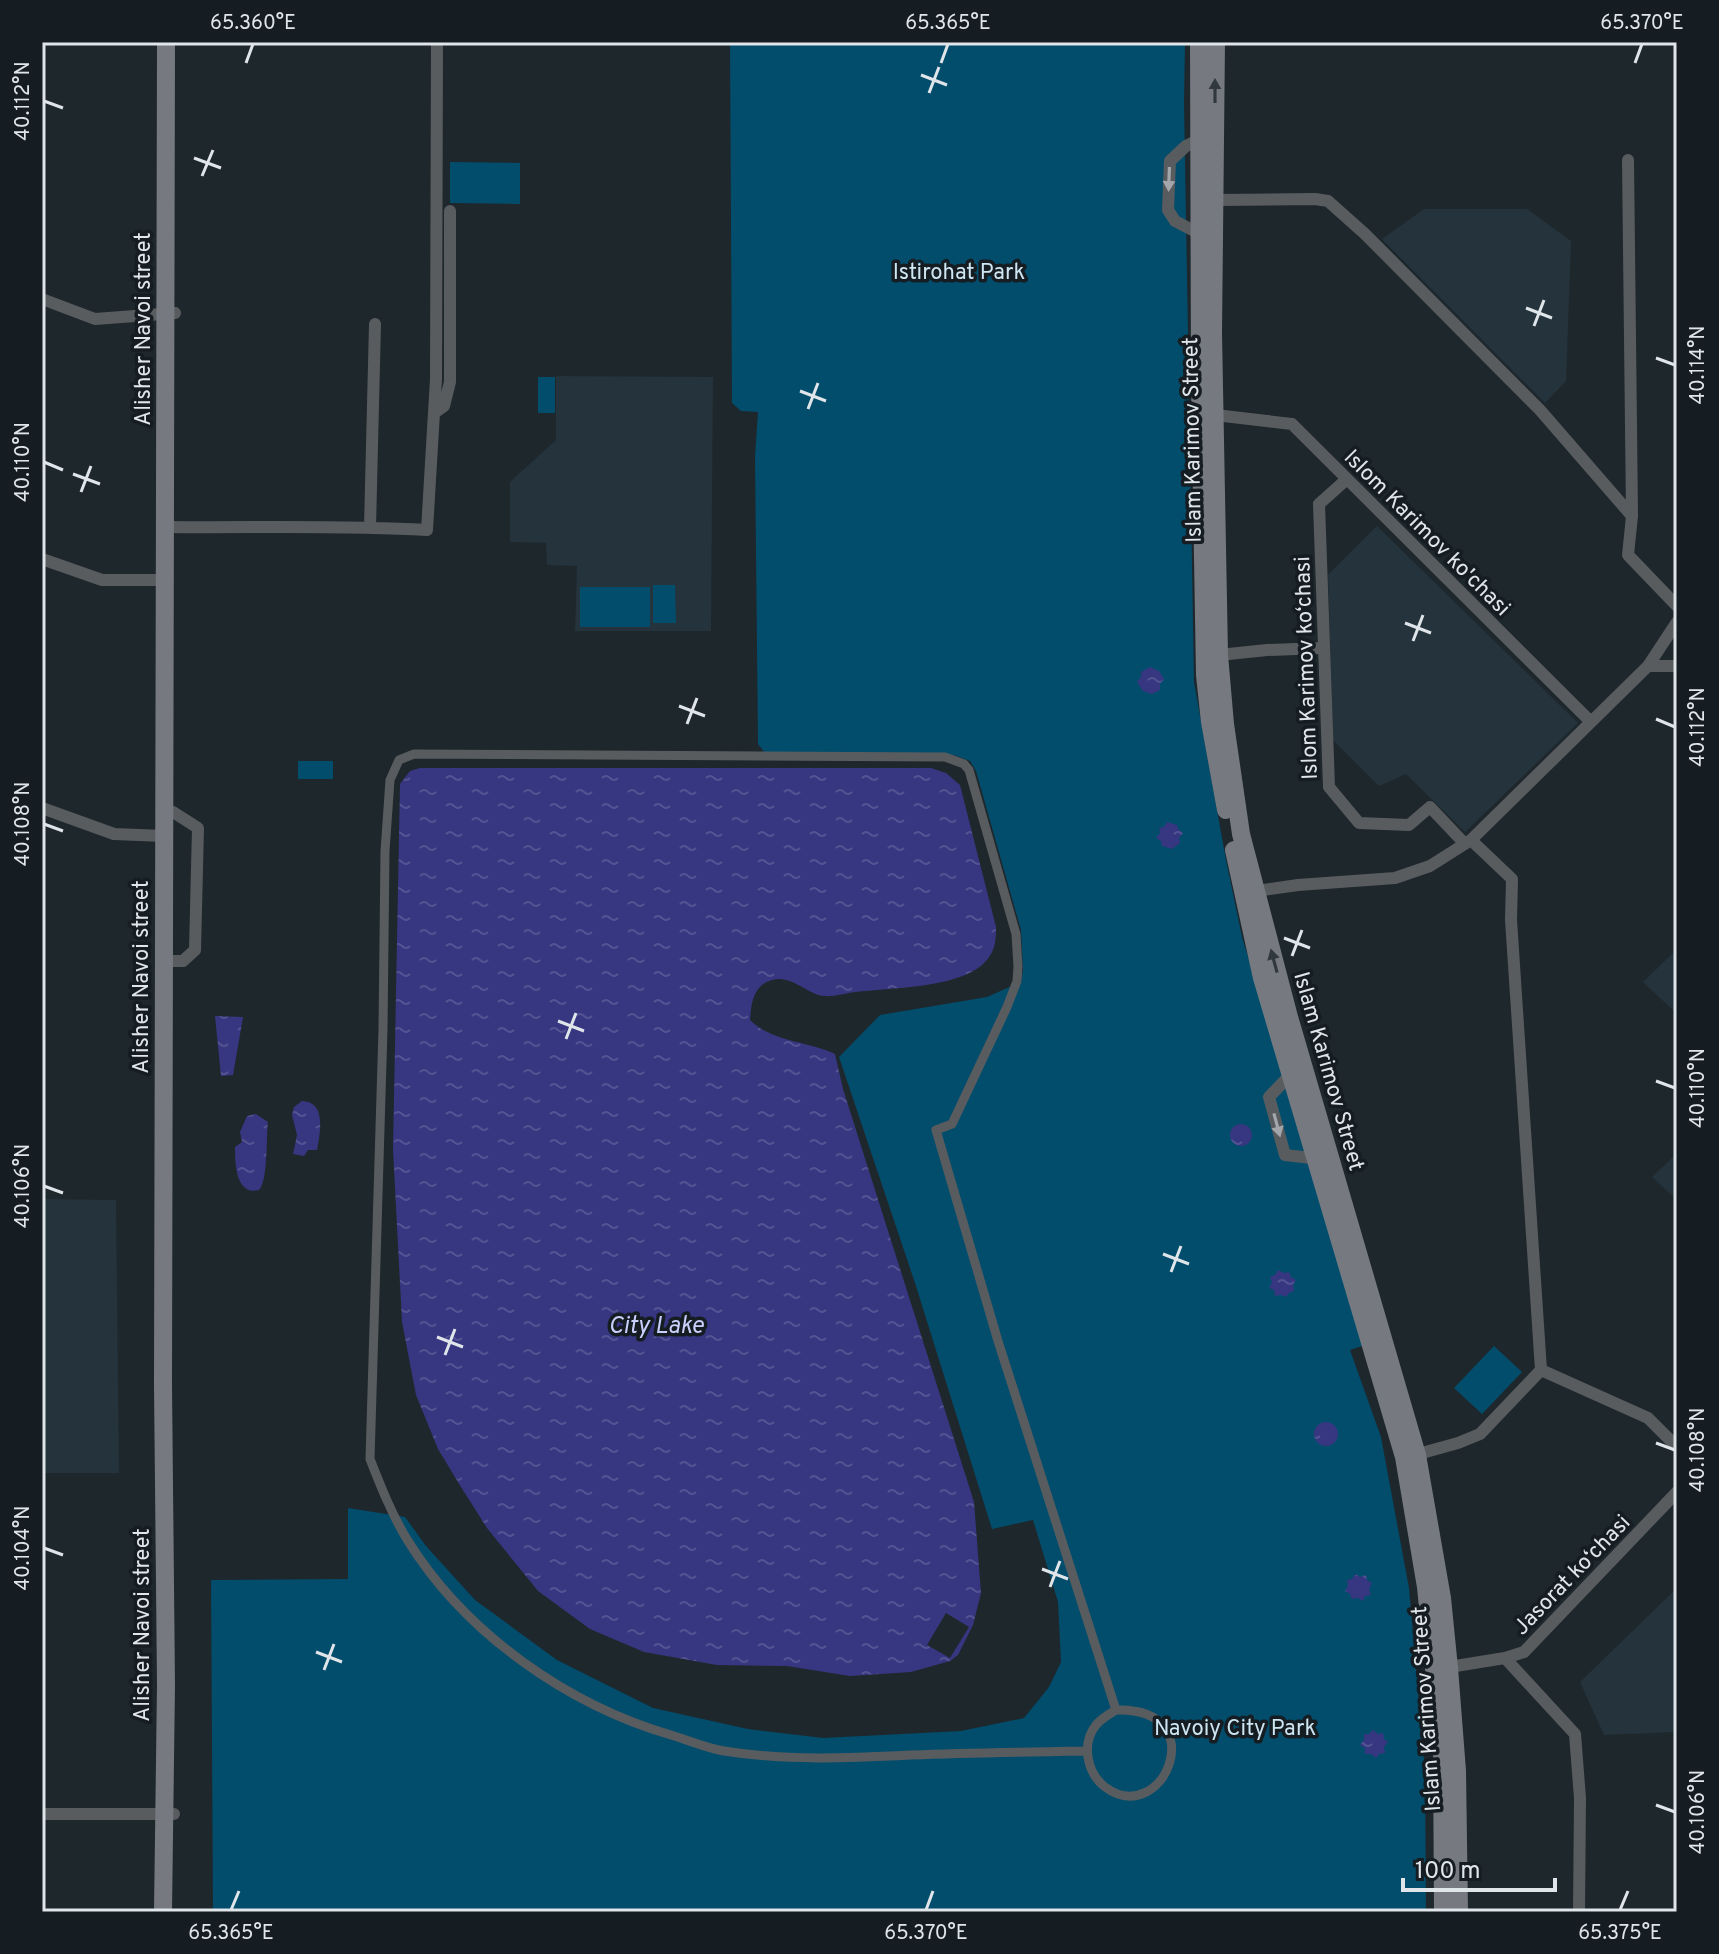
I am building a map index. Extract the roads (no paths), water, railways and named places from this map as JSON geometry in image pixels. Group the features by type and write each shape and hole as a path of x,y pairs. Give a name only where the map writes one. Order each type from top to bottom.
{"main road":[{"name":"Alisher Navoi street","path":"166,42 170,313 169,1814 174,1912"},
{"name":"Alisher Navoi street","path":"170,313 176,42"},
{"name":"Islam Karimov Street","path":"1199,42 1215,200 1219,655 1225,724 1249,892"},
{"name":"Islam Karimov Street","path":"1216,42 1200,234 1205,675 1219,778 1322,1160 1410,1456 1442,1598 1443,1912"},
{"name":"Alisher Navoi street","path":"169,1020 173,961 165,580 170,527"},
{"name":"Islam Karimov Street","path":"1442,1668 1457,1771 1459,1912"},
{"name":"Alisher Navoi street","path":"163,1912 169,1814"}],"street":[{"path":"170,527 427,530 434,413 437,42"},
{"path":"1200,234 1175,221 1168,210 1170,161 1186,146 1208,136"},
{"path":"1628,160 1632,516 1628,555 1677,606"},
{"path":"1215,200 1328,201 1365,234 1540,410 1632,516"},
{"path":"434,413 444,406 450,382 450,211"},
{"path":"42,299 95,319 170,313"},
{"path":"370,527 375,324"},
{"name":"Islom Karimov ko'chasi","path":"1215,415 1292,424 1591,722"},
{"name":"Islom Karimov ko‘chasi","path":"1347,479 1319,504 1329,787 1359,823 1409,825 1430,807 1468,842"},
{"path":"42,559 102,580 165,580"},
{"path":"1249,892 1395,878 1430,866 1468,842 1648,666 1677,622"},
{"path":"1219,655 1322,648"},
{"path":"1648,666 1677,666"},
{"path":"1087,1751 823,1759 722,1750 640,1726 601,1710 523,1662 441,1585 408,1541 382,1491 370,1459 385,851 390,780 399,760 414,754 835,755 945,757 964,764 969,770 1016,934 1017,981 952,1124 936,1130 998,1341 1116,1710"},
{"path":"42,808 114,834 169,824"},
{"path":"1410,1456 1480,1434 1541,1370 1511,920 1512,879 1468,842"},
{"path":"1297,1069 1269,1097 1285,1155 1322,1160"},
{"path":"1541,1370 1648,1418 1677,1447"},
{"name":"Jasorat ko‘chasi","path":"1442,1668 1524,1652 1677,1492"},
{"path":"1505,1658 1575,1734 1580,1798 1579,1912"},
{"path":"1116,1710 1142,1710 1168,1732 1173,1750 1169,1769 1148,1792 1120,1794 1108,1789 1096,1778 1087,1751 1095,1726 1116,1710"},
{"path":"42,1814 169,1814"}],"water":[{"path":"1150,667 1159,671 1164,679 1160,690 1152,694 1143,691 1137,682 1141,672"},
{"name":"City Lake","path":"420,768 931,768 946,773 960,785 996,927 994,948 986,961 970,973 939,983 832,996 818,994 786,980 772,980 757,991 750,1020 779,1037 835,1054 843,1089 974,1502 981,1593 973,1625 958,1655 950,1661 911,1672 850,1676 787,1666 717,1665 644,1652 590,1629 538,1591 487,1528 438,1449 416,1395 402,1322 393,1149 400,784 410,771"},
{"path":"1167,822 1177,825 1183,833 1180,843 1172,849 1162,846 1156,838 1159,828"},
{"path":"215,1016 243,1017 233,1075 221,1076"},
{"path":"302,1101 315,1107 320,1120 317,1150 308,1150 304,1156 293,1154 297,1135 292,1115 294,1107"},
{"path":"256,1114 268,1122 266,1159 262,1185 259,1190 251,1191 241,1184 238,1177 235,1147 242,1142 240,1132 247,1116"},
{"path":"1241,1124 1249,1127 1252,1135 1249,1143 1241,1146 1233,1143 1230,1135 1233,1127"},
{"path":"1278,1270 1289,1272 1296,1280 1294,1291 1286,1297 1275,1296 1274,1290 1269,1288 1272,1282 1270,1277"},
{"path":"1326,1422 1335,1425 1338,1434 1335,1443 1326,1446 1317,1443 1314,1434 1317,1425"},
{"path":"1355,1574 1360,1577 1366,1575 1372,1583 1369,1589 1371,1595 1365,1596 1363,1601 1352,1599 1345,1591 1347,1580"},
{"path":"1373,1730 1383,1733 1388,1742 1384,1747 1385,1753 1376,1758 1365,1754 1365,1748 1360,1745 1364,1734"}],"park label":[{"name":"Istirohat Park","path":"959,271"},
{"name":"Navoiy City Park","path":"1235,1727"}]}
